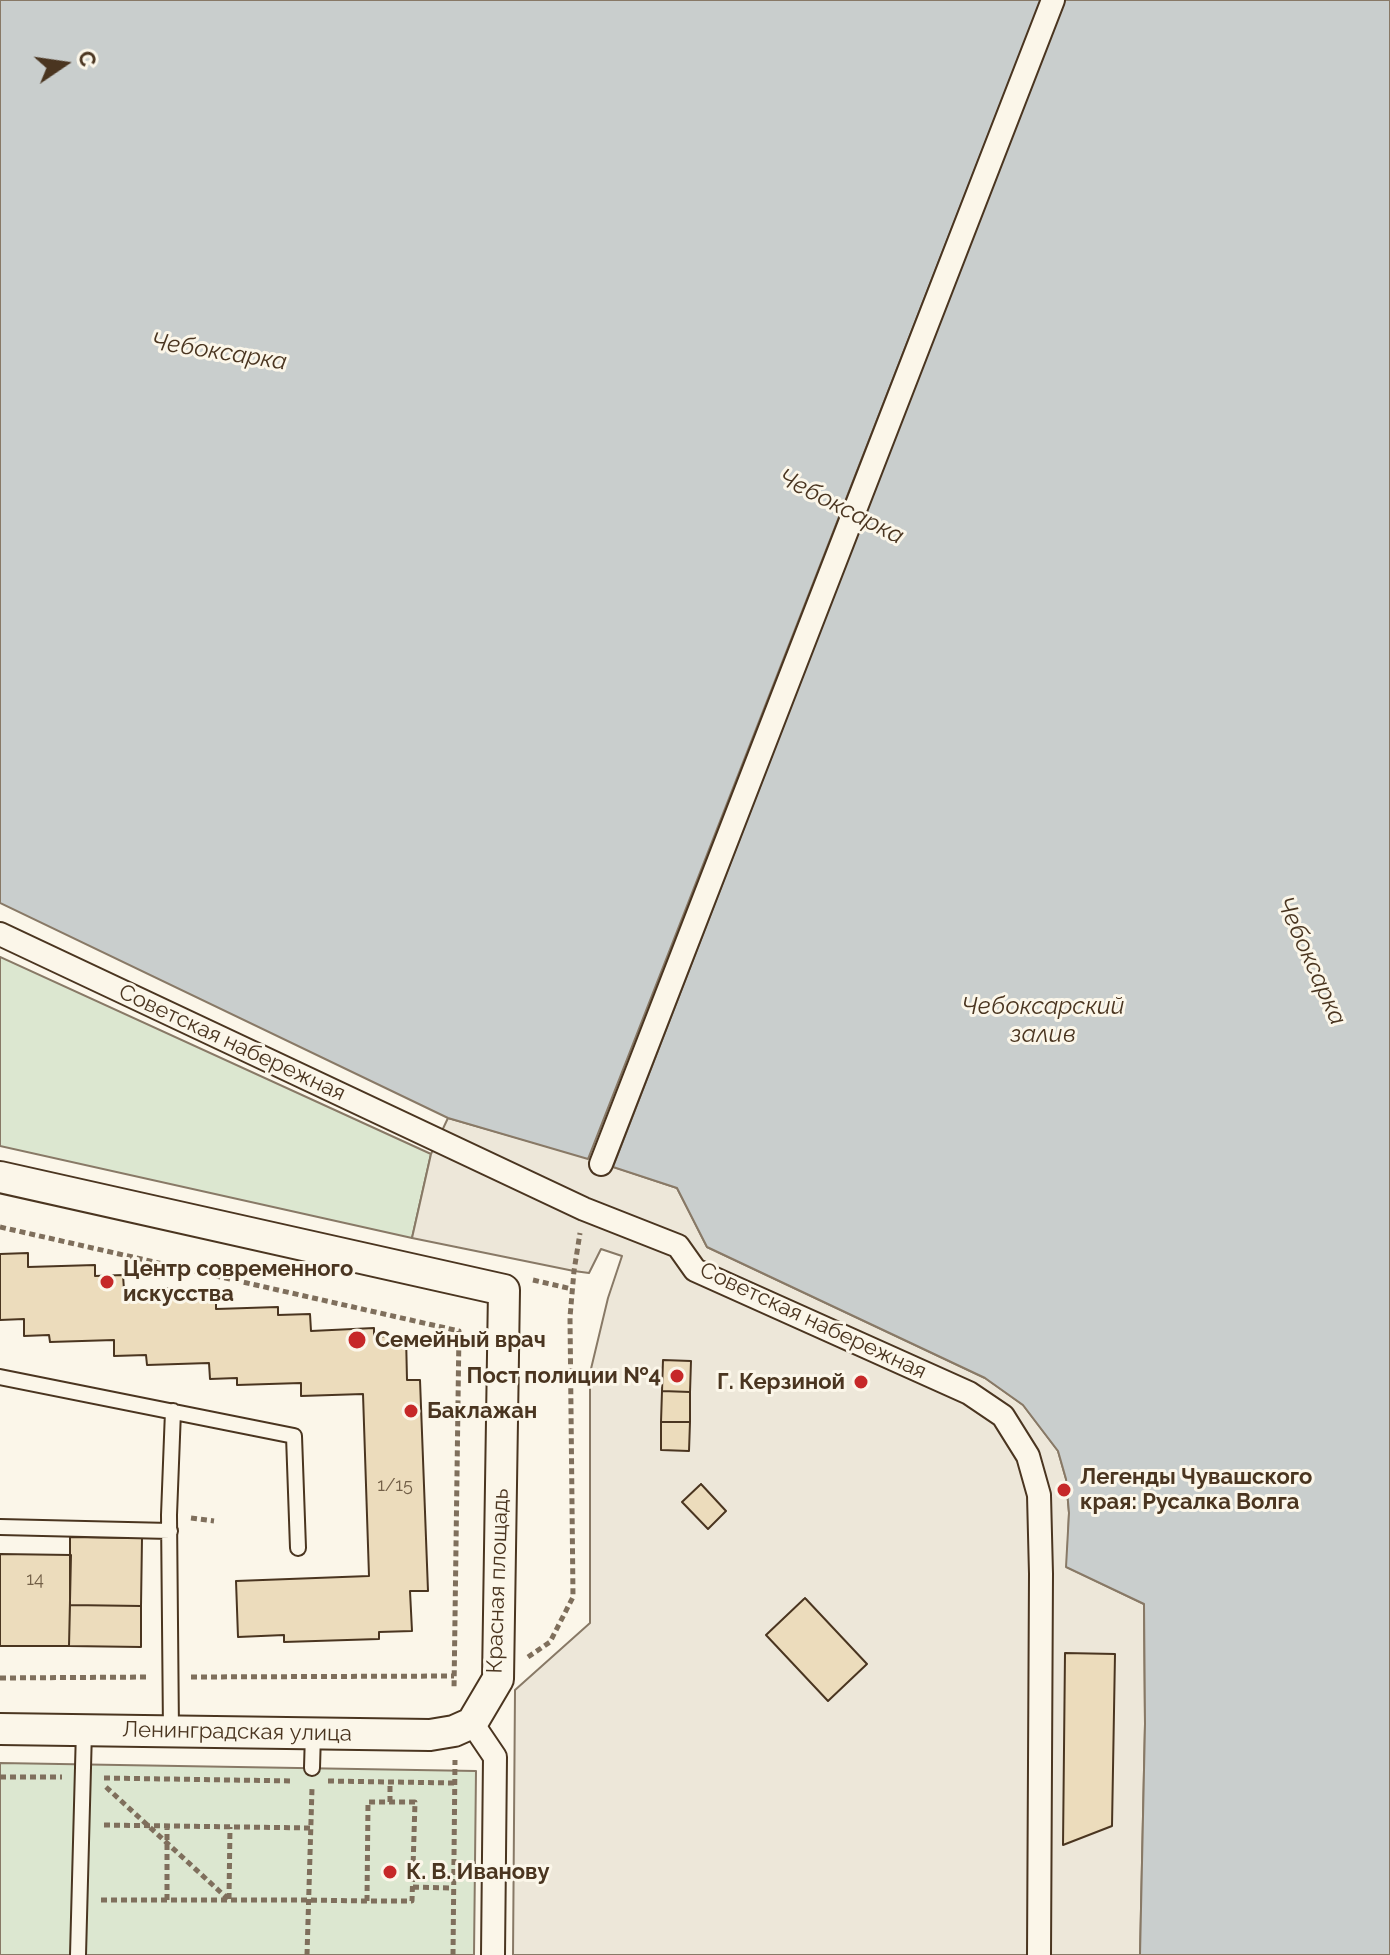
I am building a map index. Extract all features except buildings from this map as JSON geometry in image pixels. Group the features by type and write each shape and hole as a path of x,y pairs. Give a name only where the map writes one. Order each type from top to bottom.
{"street":[{"path":"601,1164 1053,0"},
{"name":"Советская набережная","path":"0,934 584,1209 678,1246 695,1270 969,1393 1003,1416 1028,1456 1039,1495 1039,1955"},
{"name":"Красная площадь","path":"0,1177 504,1290 498,1679 472,1723"},
{"path":"472,1723 495,1757 493,1955"},
{"name":"Ленинградская улица","path":"0,1729 430,1735 454,1731 472,1723"}],"lane":[{"path":"0,1377 294,1436 298,1548"},
{"path":"171,1732 173,1411"},
{"path":"0,1527 170,1531"},
{"path":"78,1955 84,1730"},
{"path":"312,1774 313,1733"}],"path":[{"path":"498,1679 550,1642 573,1597 570,1317 584,1209"},
{"path":"0,1227 459,1331 454,1676 0,1678"},
{"path":"307,1955 312,1774"},
{"path":"229,1900 96,1778 312,1774 390,1782 455,1783 453,1955"},
{"path":"0,1777 69,1778"},
{"path":"390,1782 390,1802"},
{"path":"94,1900 309,1900 367,1901 412,1901 415,1802 368,1802 367,1901"},
{"path":"95,1825 311,1828"},
{"path":"167,1826 167,1900"},
{"path":"229,1900 230,1827"},
{"path":"413,1887 453,1888"}],"green space":[{"path":"0,957 431,1154 412,1238 0,1146"},
{"path":"0,1763 476,1771 474,1955 0,1955"}],"shaded area":[{"path":"1041,0 1064,0 614,1167 677,1188 707,1247 985,1378 1023,1405 1058,1451 1066,1479 1069,1513 1067,1567 1144,1604 1140,1955 513,1955 515,1690 590,1623 590,1373 608,1298 622,1256 601,1249 589,1273 412,1238 431,1154 448,1118 588,1158"}],"water":[{"name":"Чебоксарка","path":"0,0 1041,0 588,1159 448,1118 0,903"},
{"name":"Чебоксарский залив","path":"1064,0 1390,0 1390,1955 1140,1955 1144,1604 1066,1567 1069,1513 1066,1479 1058,1451 1023,1405 985,1378 707,1247 677,1188 613,1167"}],"place":[{"name":"Центр современного искусства","path":"107,1282"},
{"name":"Семейный врач","path":"357,1340"},
{"name":"Пост полиции №4","path":"677,1376"},
{"name":"Г. Керзиной","path":"861,1382"},
{"name":"Баклажан","path":"411,1411"},
{"name":"Легенды Чувашского края: Русалка Волга","path":"1064,1490"},
{"name":"К. В. Иванову","path":"390,1872"}]}
